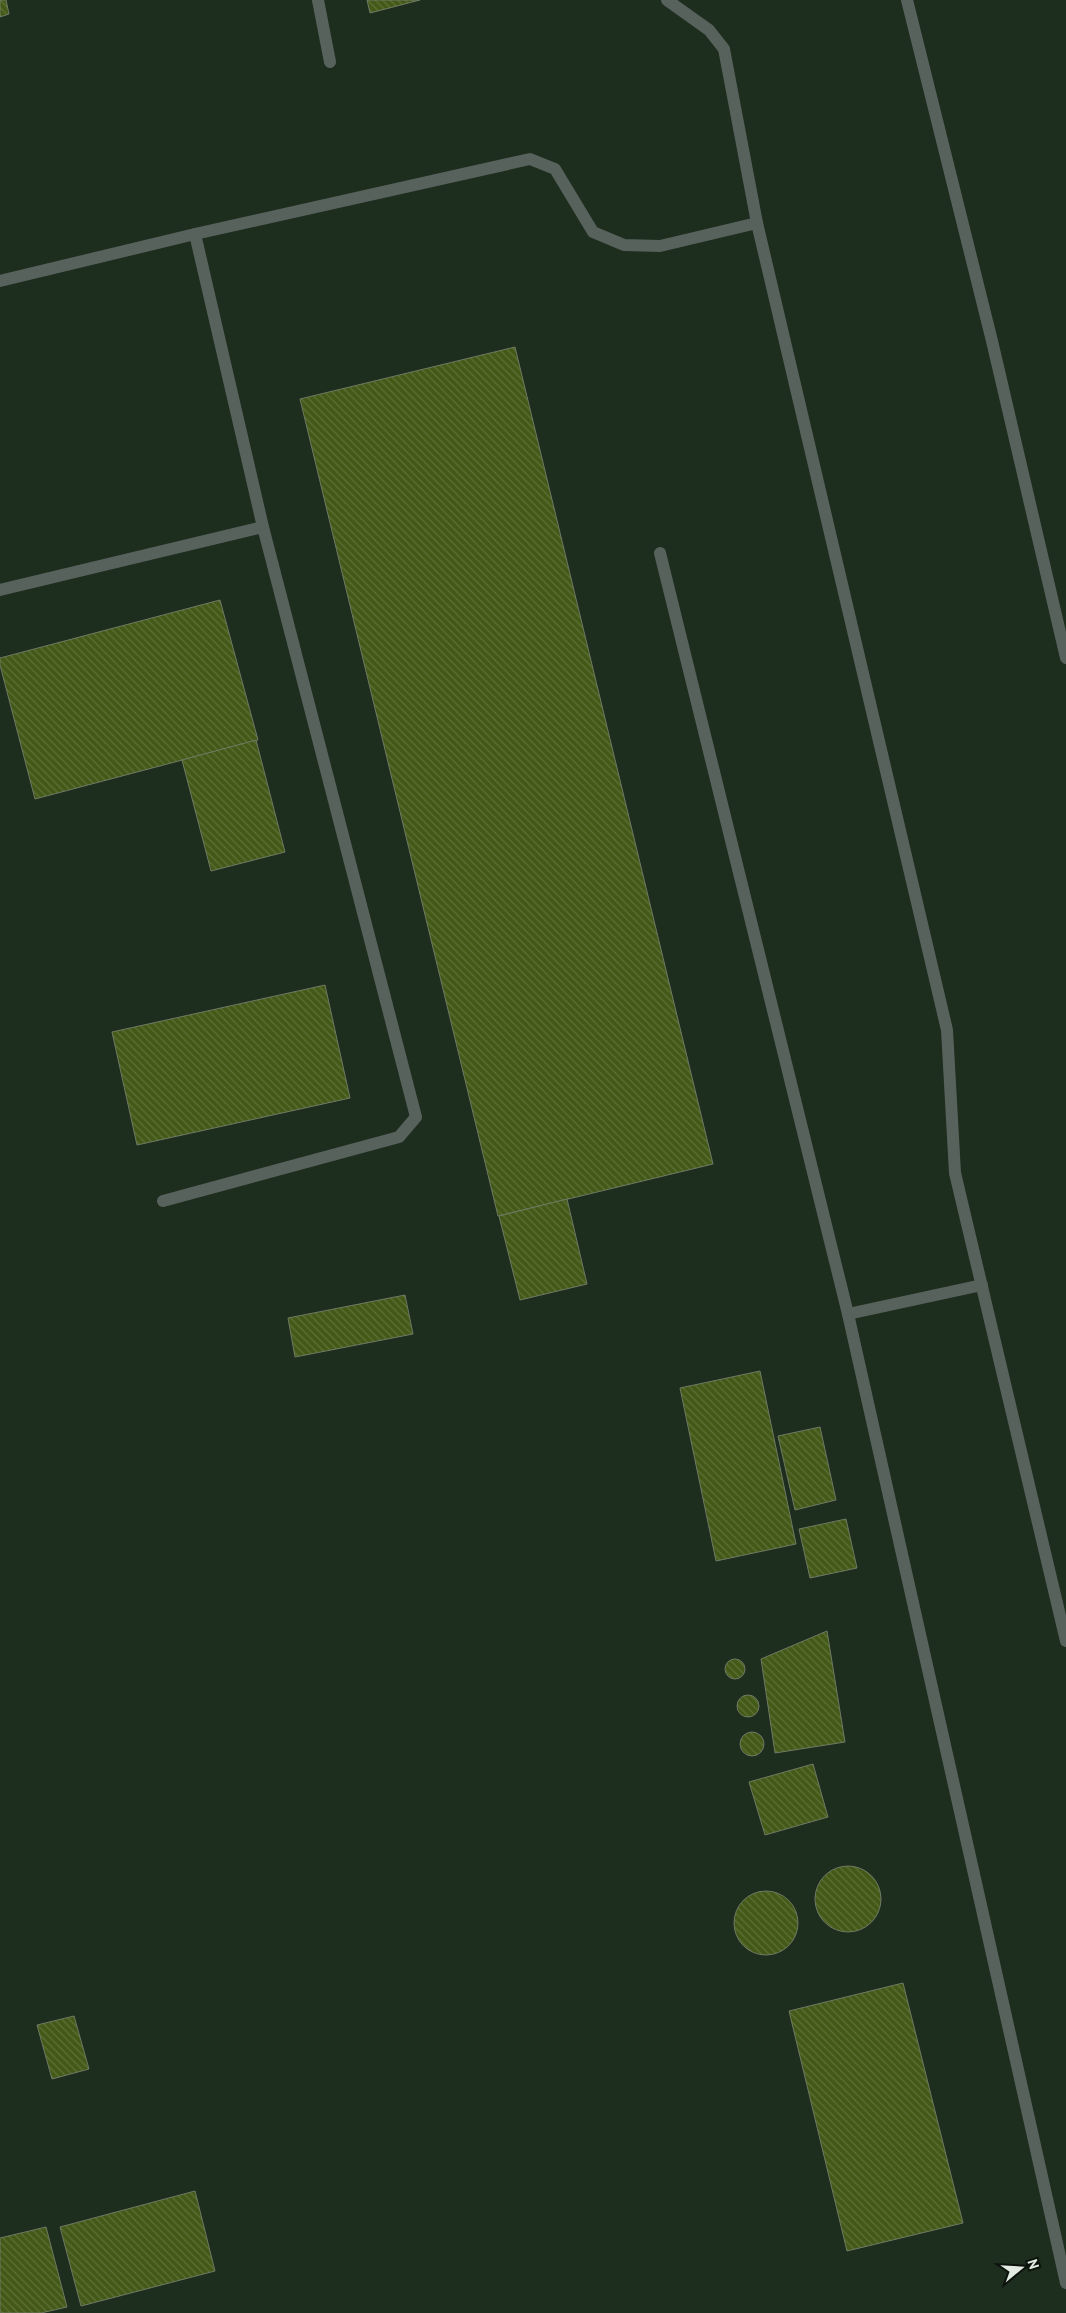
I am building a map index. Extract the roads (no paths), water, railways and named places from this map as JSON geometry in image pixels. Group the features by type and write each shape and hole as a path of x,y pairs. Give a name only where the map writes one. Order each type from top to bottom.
{"lane":[{"path":"318,0 330,62"},
{"path":"667,0 709,30 724,49 757,223 947,1030 955,1172 1066,1640"},
{"path":"907,0 992,341 1066,658"},
{"path":"0,281 195,234 530,159 555,169 593,232 624,245 660,246 757,223"},
{"path":"163,1201 399,1137 416,1117 263,527 195,234"},
{"path":"0,590 263,527"},
{"path":"660,553 848,1314 1066,2283"},
{"path":"848,1314 982,1285"}]}
